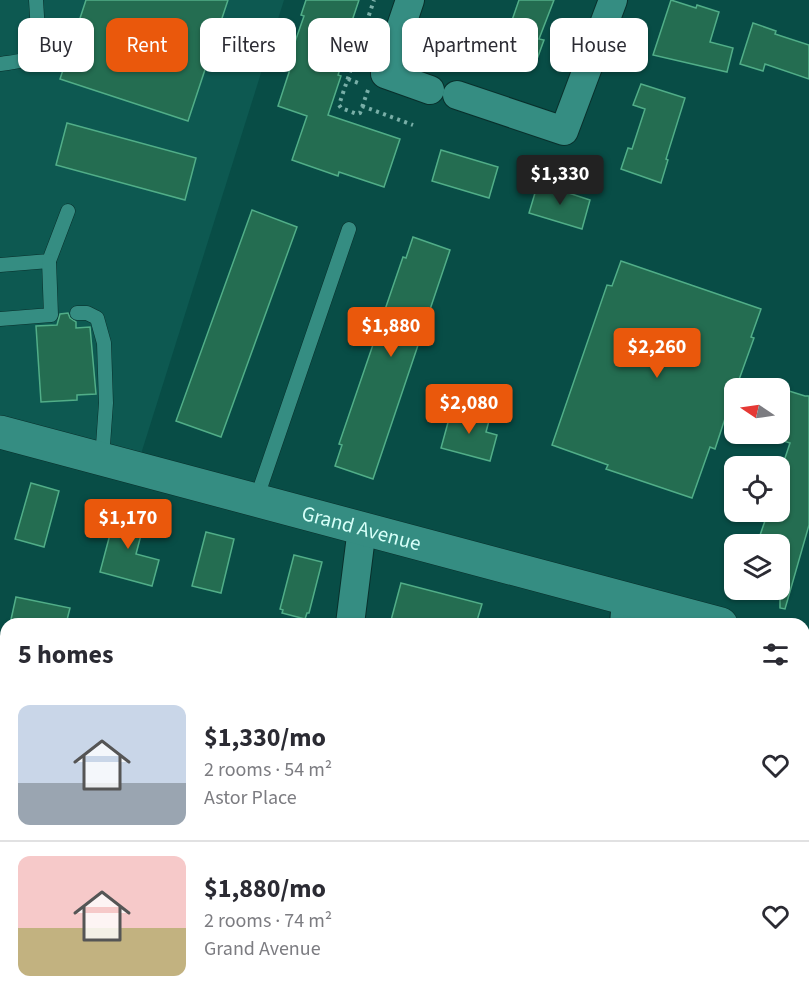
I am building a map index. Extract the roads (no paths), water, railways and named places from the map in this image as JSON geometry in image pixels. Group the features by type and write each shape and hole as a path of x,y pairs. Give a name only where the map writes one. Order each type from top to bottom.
{"street":[{"path":"410,0 385,74 564,131 613,0"},
{"name":"Grand Avenue","path":"0,432 362,528 625,611 677,618"},
{"path":"351,618 362,528"}],"lane":[{"path":"0,64 26,60 33,56 39,48 36,0"},
{"path":"0,318 51,315 49,261 68,211"},
{"path":"256,500 350,229"},
{"path":"0,265 49,261"},
{"path":"77,314 87,313 97,318 104,344 106,404 102,459"}]}
